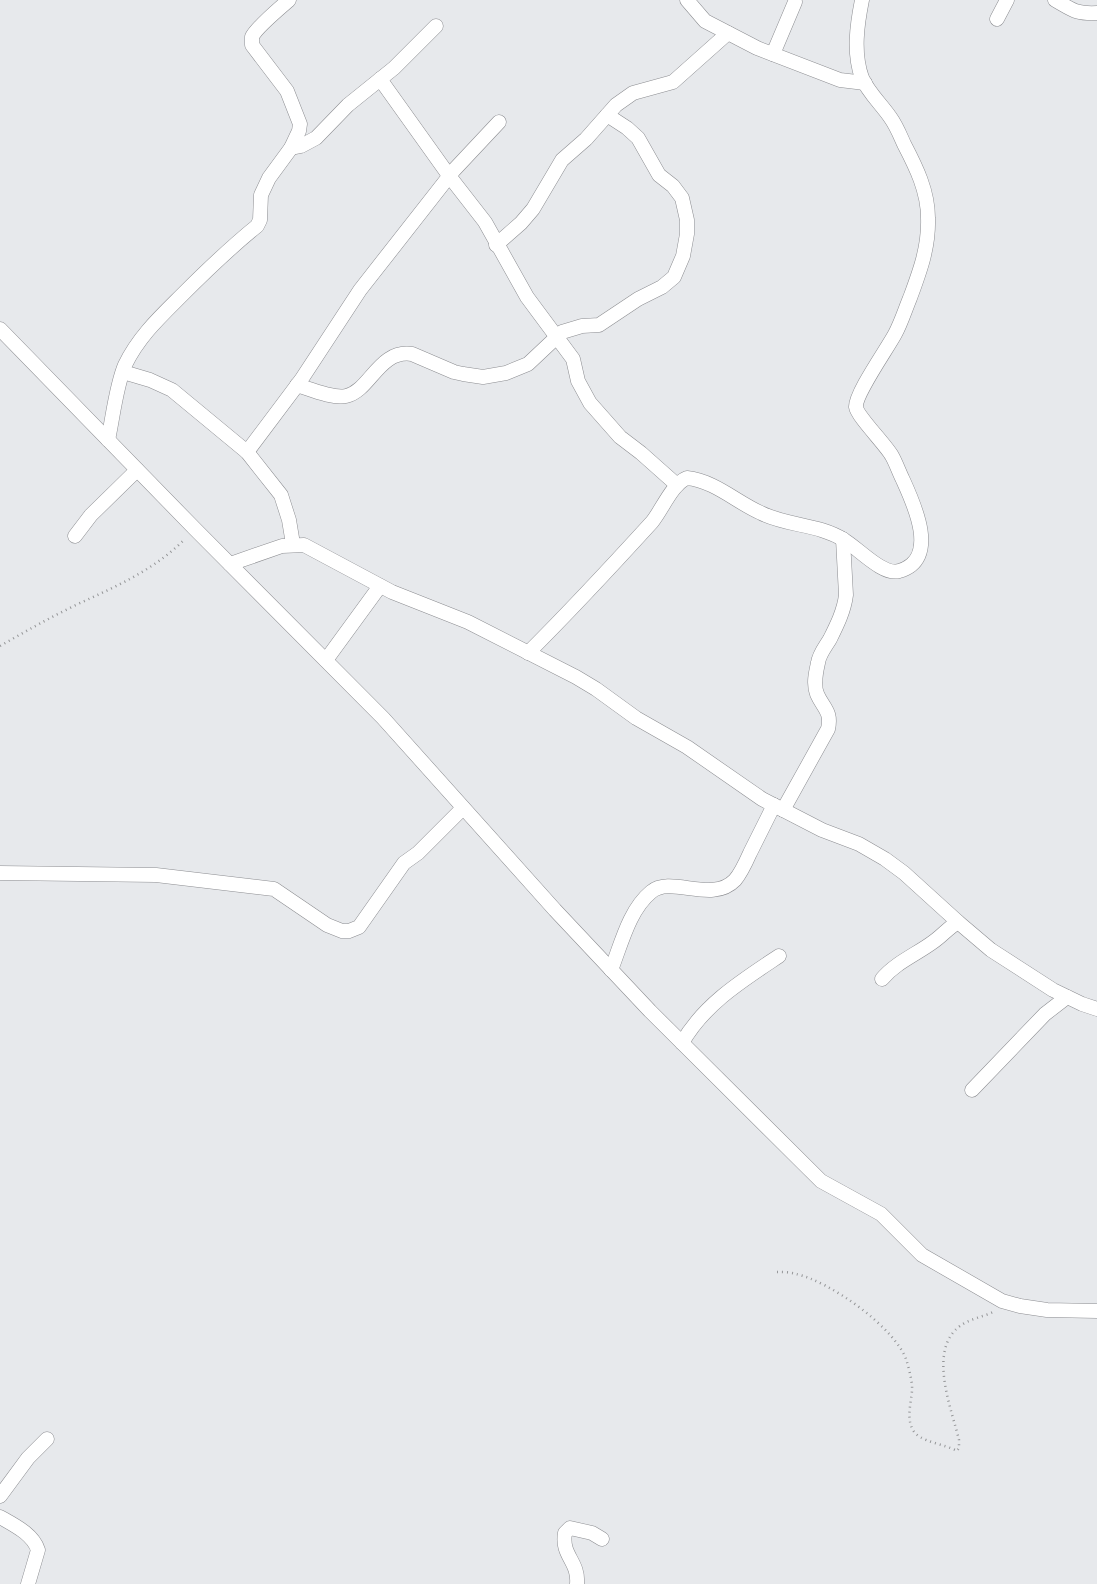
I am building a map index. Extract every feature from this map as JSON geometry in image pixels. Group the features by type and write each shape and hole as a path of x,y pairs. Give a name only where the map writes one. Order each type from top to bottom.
{"street":[{"path":"108,440 123,372 130,355 151,326 224,253 257,226 260,220 261,195 277,165 291,148 299,131 297,116 287,91 252,45 255,33 289,0"},
{"path":"686,0 705,22 773,54 840,80 865,83"},
{"path":"528,653 596,584 657,517 677,485 687,478 701,481 724,491 762,514 815,528 843,539 880,567 890,571 898,572 912,565 921,547 921,532 909,493 893,458 859,414 856,407 864,384 882,358 897,331 923,263 928,236 928,206 920,176 892,120 865,83 860,69 857,29 862,0"},
{"path":"997,20 1007,0"},
{"path":"1054,0 1076,13 1097,14"},
{"path":"773,54 795,2"},
{"path":"291,148 301,146 316,138 348,105 394,68 436,26"},
{"path":"496,245 521,223 532,209 562,160 586,139 616,105 633,93 673,82 728,33"},
{"path":"380,79 450,177 485,222 496,245 527,297 572,359 578,381 590,403 620,437 677,485"},
{"path":"297,385 337,396 349,395 357,391 375,371 387,362 398,354 406,353 463,374 483,377 500,374 528,364 562,332 575,328 599,325 638,299 662,287 674,277 683,256 687,234 687,220 682,198 673,186 659,175 638,138 628,128 607,115"},
{"path":"247,452 297,385 360,290 450,177 499,122"},
{"path":"0,329 383,718 611,970 821,1181 880,1214 922,1254 1002,1301 1047,1310 1097,1311"},
{"path":"123,372 150,380 172,390 247,452 281,495 289,520 293,544"},
{"path":"75,536 91,515 137,470"},
{"path":"611,970 630,924 644,898 653,890 662,887 715,890 735,880 828,729 830,721 826,708 817,694 815,685 818,659 830,638 845,604 843,539"},
{"path":"230,564 268,550 293,544 304,545 380,586 468,622 596,689 636,718 687,747 762,799 822,830 859,844 885,858 991,950 1054,990 1097,1009"},
{"path":"326,660 380,586"},
{"path":"0,872 156,875 274,889 327,925 342,931 350,931 359,928 404,863 418,853 463,808"},
{"path":"882,979 888,972 921,951 949,927 958,922"},
{"path":"682,1043 689,1030 724,994 779,956"},
{"path":"972,1090 1045,1014 1067,997"},
{"path":"0,1496 28,1458 47,1439"},
{"path":"0,1517 34,1540 38,1550 28,1584"},
{"path":"577,1584 574,1565 564,1548 565,1533 570,1528 592,1533 602,1539"}],"path":[{"path":"0,646 56,615 123,584 142,573 173,550 194,528"},
{"path":"777,1272 795,1273 810,1278 867,1312 903,1350 912,1385 909,1410 914,1433 924,1440 944,1445 957,1451 959,1440 946,1394 944,1354 948,1342 960,1325 994,1311 1002,1301"}]}
